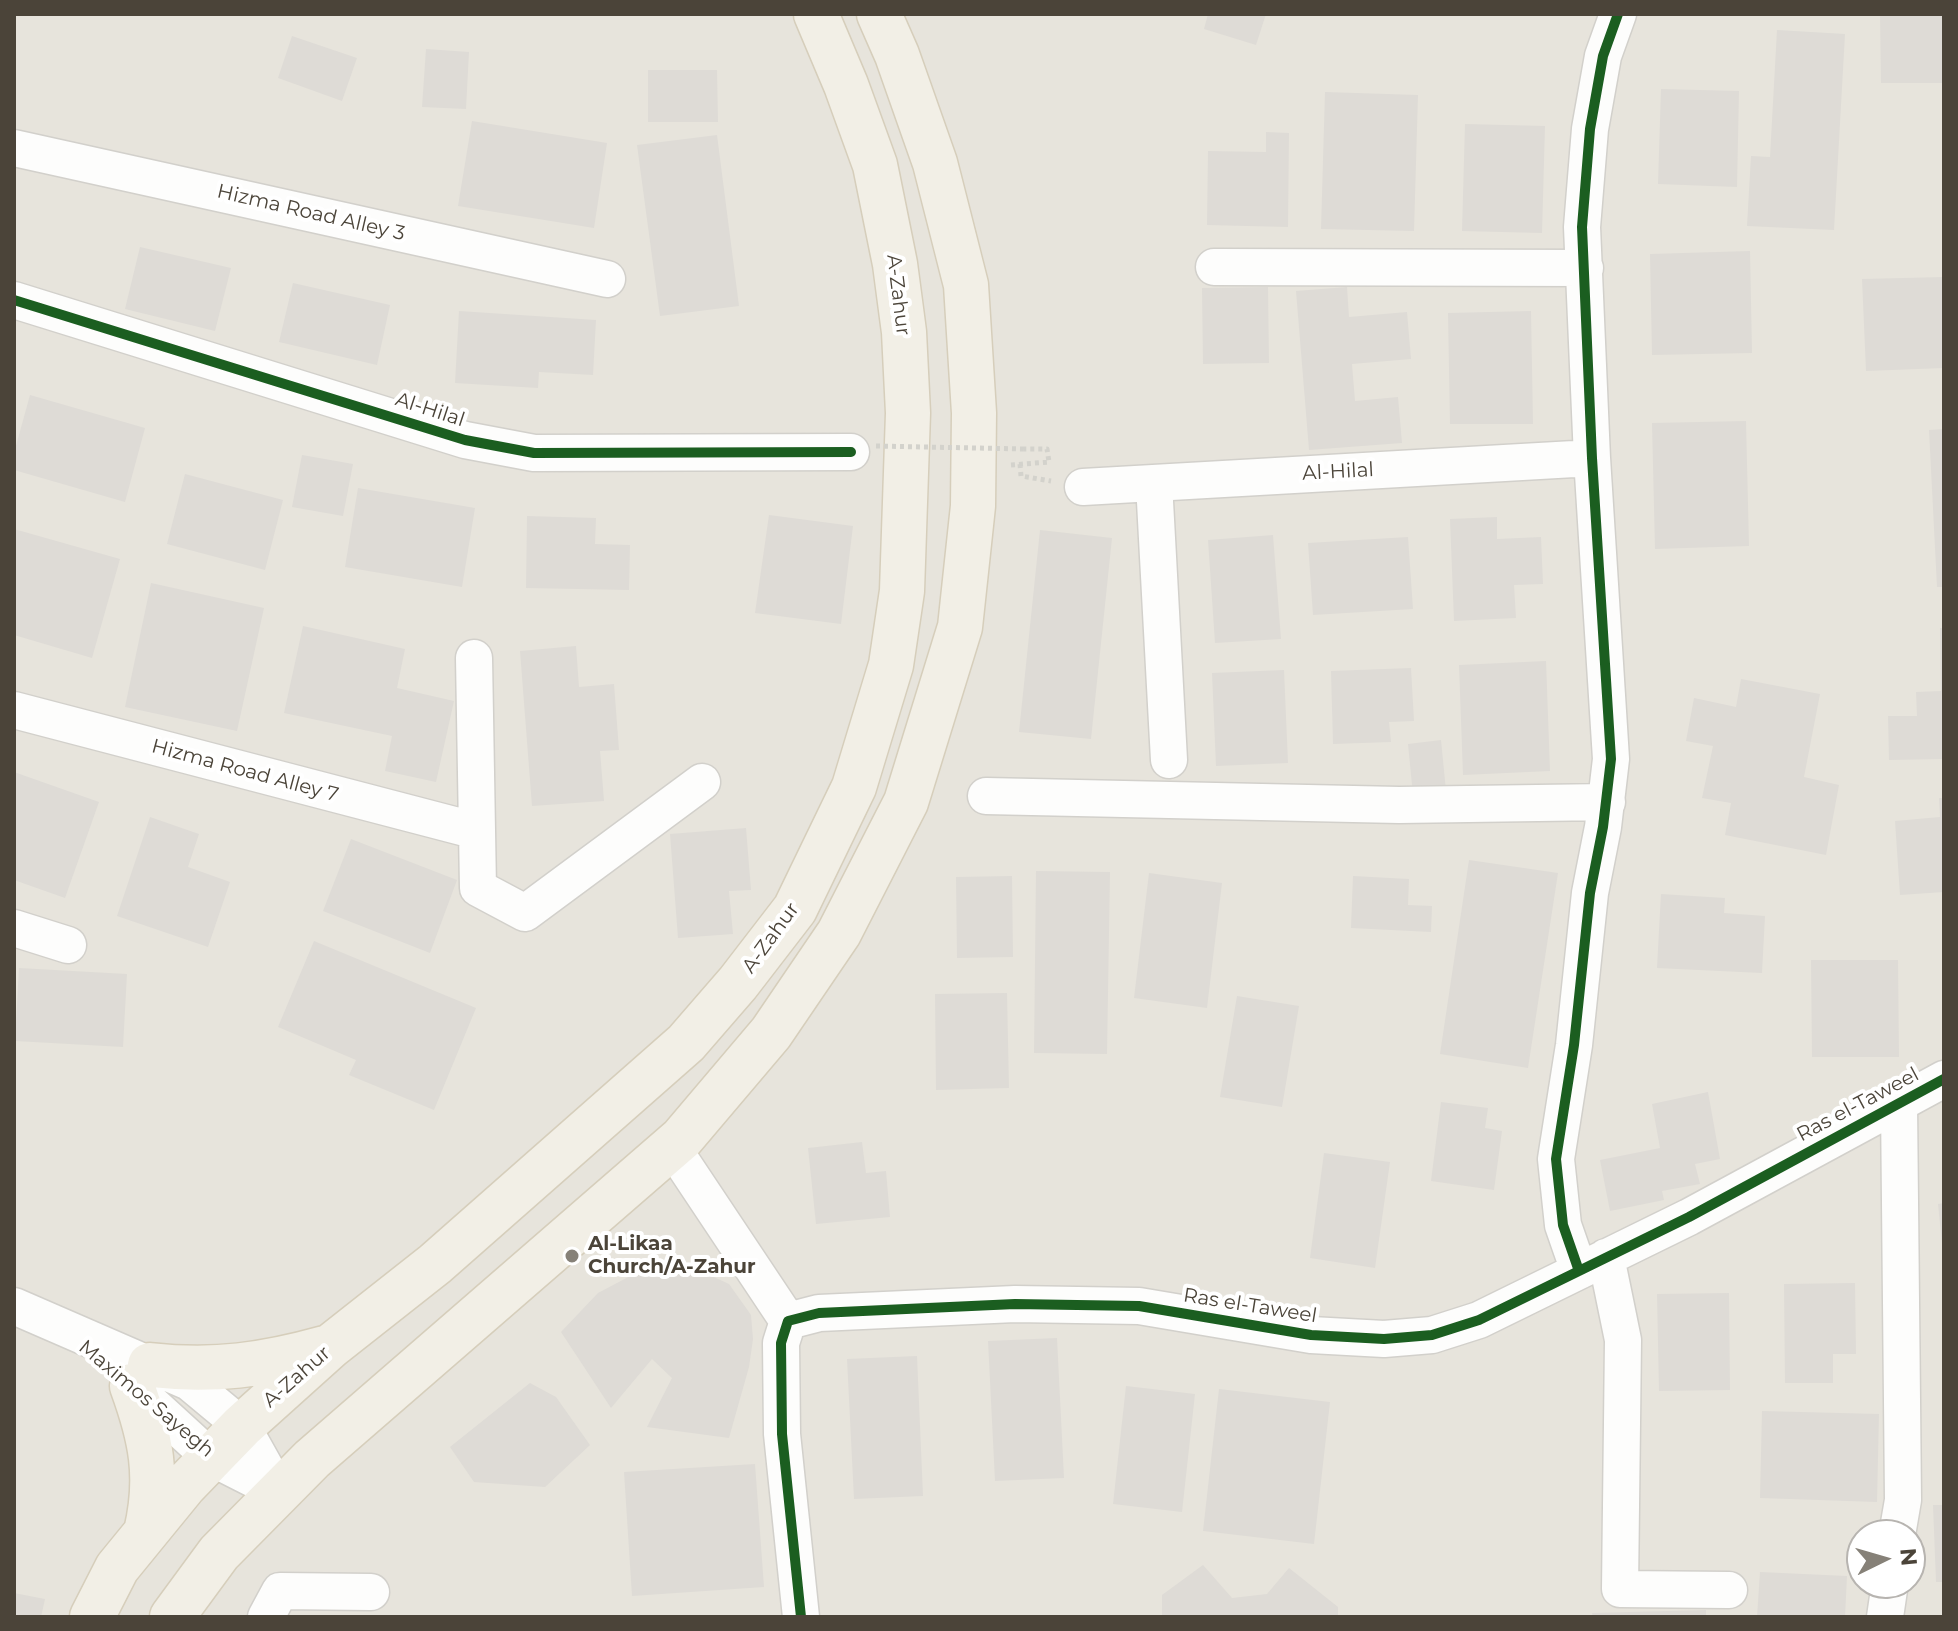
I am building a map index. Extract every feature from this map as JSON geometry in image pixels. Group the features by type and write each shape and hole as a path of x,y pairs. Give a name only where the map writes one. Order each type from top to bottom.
{"main road":[{"name":"A-Zahur","path":"92,1617 117,1568 210,1457 242,1426 331,1346 435,1264 686,1043 738,983 795,909 854,787 891,665 896,635 902,591 908,413 904,332 895,264 875,165 816,14"},
{"path":"172,1617 219,1553 312,1459 672,1147 771,1033 839,933 906,802 960,627 973,506 974,413 966,285 935,163 897,55 879,14"},
{"path":"146,1532 154,1481 141,1376 183,1368 240,1367 331,1346"}],"street":[{"path":"1618,14 1603,56 1590,129 1582,227 1592,458 1611,759 1607,802 1590,893 1574,1045 1556,1159 1563,1225 1593,1264 1623,1340 1620,1589 1729,1590"},
{"name":"Hizma Road Alley 3","path":"14,148 607,279"},
{"path":"1214,267 1585,268"},
{"name":"Al-Hilal","path":"14,300 465,440 534,453 864,449"},
{"name":"Al-Hilal","path":"1083,487 1592,458"},
{"path":"1154,483 1169,760"},
{"path":"474,658 478,888 525,913 702,782"},
{"name":"Hizma Road Alley 7","path":"14,710 477,831"},
{"path":"986,796 1399,805 1607,802"},
{"path":"14,928 68,945"},
{"name":"Ras el-Taweel","path":"788,1321 819,1313 1015,1304 1139,1306 1311,1335 1384,1339 1432,1335 1479,1320 1689,1217 1944,1079"},
{"path":"1899,1103 1903,1500 1900,1519"},
{"path":"672,1147 788,1321 781,1343 782,1434 801,1617"},
{"name":"Maximos Sayegh","path":"14,1306 63,1329 141,1376 210,1457 279,1492"},
{"name":"Maximos Sayegh","path":"141,1376 189,1382 242,1426 279,1492"},
{"path":"266,1617 280,1591 371,1592"}],"path":[{"path":"864,449 1047,449 1049,462 1020,464"}],"shaded area":[{"path":"14,14 1944,14 1944,1617 14,1617"}],"building":[{"path":"1208,14 1266,14 1256,45 1204,29"},
{"path":"1880,14 1944,14 1944,83 1881,83"},
{"path":"1777,30 1845,34 1834,230 1747,226 1751,156 1770,157"},
{"path":"292,36 357,58 342,101 278,78"},
{"path":"426,49 469,52 466,109 422,107"},
{"path":"648,70 717,70 718,122 648,122"},
{"path":"1661,89 1739,91 1737,187 1658,184"},
{"path":"1325,92 1418,95 1414,231 1321,229"},
{"path":"472,121 607,143 594,228 458,206"},
{"path":"1465,124 1545,126 1542,233 1462,231"},
{"path":"1266,132 1289,133 1288,227 1207,225 1208,151 1266,152"},
{"path":"717,135 739,306 660,316 637,145"},
{"path":"140,247 231,268 215,331 125,309"},
{"path":"1750,251 1752,353 1652,355 1650,254"},
{"path":"1944,277 1944,368 1866,371 1862,279"},
{"path":"293,283 390,305 377,365 279,342"},
{"path":"1268,287 1269,363 1203,364 1202,288"},
{"path":"1347,287 1349,317 1407,312 1411,359 1352,364 1355,401 1398,397 1402,443 1309,450 1296,291"},
{"path":"459,311 596,320 593,375 539,372 538,388 455,383"},
{"path":"1531,311 1533,424 1450,424 1448,313"},
{"path":"30,395 145,428 125,502 14,470 14,453"},
{"path":"1746,421 1749,546 1655,549 1652,423"},
{"path":"1944,429 1944,587 1937,587 1929,430"},
{"path":"302,455 353,464 343,516 292,507"},
{"path":"185,474 283,500 265,570 167,544"},
{"path":"358,488 475,508 462,587 345,567"},
{"path":"769,515 853,526 841,624 755,613"},
{"path":"527,516 596,518 595,544 630,545 629,590 526,588"},
{"path":"1497,517 1497,539 1541,537 1543,584 1514,585 1516,618 1454,621 1450,519"},
{"path":"14,529 120,559 92,658 14,635"},
{"path":"1040,530 1112,538 1091,739 1019,732"},
{"path":"1273,535 1281,639 1215,643 1208,540"},
{"path":"1408,537 1413,609 1313,615 1308,543"},
{"path":"151,583 264,608 237,731 125,707"},
{"path":"303,626 405,649 397,688 454,701 436,782 385,771 392,736 284,713"},
{"path":"1940,628 1944,628 1944,759 1889,760 1888,716 1917,716 1916,692 1941,691"},
{"path":"576,646 579,687 614,684 619,750 600,751 604,801 532,806 520,651"},
{"path":"1546,661 1550,771 1463,775 1459,665"},
{"path":"1411,668 1414,721 1389,722 1391,742 1333,744 1331,671"},
{"path":"1284,670 1288,763 1216,766 1212,673"},
{"path":"1741,679 1820,694 1804,777 1839,785 1826,855 1725,835 1731,803 1702,798 1713,746 1686,741 1694,698 1736,707"},
{"path":"1441,740 1446,791 1413,795 1408,744"},
{"path":"14,772 99,802 65,898 14,880"},
{"path":"1939,798 1944,798 1944,892 1900,895 1895,821 1940,817"},
{"path":"150,817 199,834 188,867 230,882 208,947 117,916"},
{"path":"746,828 751,890 729,891 733,934 678,938 670,834"},
{"path":"351,839 457,880 430,953 323,911"},
{"path":"1469,860 1558,873 1528,1068 1440,1054"},
{"path":"1036,871 1110,872 1107,1054 1034,1053"},
{"path":"1149,873 1222,883 1207,1008 1134,998"},
{"path":"1012,876 1013,957 957,958 956,877"},
{"path":"1353,876 1409,879 1408,905 1432,906 1431,932 1351,928"},
{"path":"1661,894 1725,898 1724,913 1765,916 1762,973 1657,968"},
{"path":"314,941 476,1008 434,1110 349,1075 356,1060 278,1027"},
{"path":"1811,960 1898,960 1899,1057 1812,1057"},
{"path":"19,968 127,974 123,1047 15,1041"},
{"path":"1007,993 1009,1088 936,1090 935,994"},
{"path":"1237,996 1299,1006 1282,1107 1220,1097"},
{"path":"1708,1092 1720,1159 1695,1164 1700,1184 1662,1191 1664,1200 1610,1211 1600,1160 1660,1148 1652,1104"},
{"path":"1441,1102 1488,1108 1485,1128 1502,1131 1494,1190 1431,1181"},
{"path":"862,1142 866,1173 886,1171 890,1217 816,1224 808,1148"},
{"path":"1324,1153 1390,1162 1375,1268 1310,1258"},
{"path":"1944,1203 1944,1242 1942,1243 1938,1204"},
{"path":"663,1268 701,1271 729,1284 751,1315 753,1339 749,1367 729,1438 647,1427 672,1378 652,1359 611,1408 561,1332 598,1293 634,1274"},
{"path":"1855,1283 1856,1354 1833,1354 1833,1383 1785,1383 1784,1284"},
{"path":"1729,1293 1730,1390 1659,1391 1657,1294"},
{"path":"1057,1338 1064,1478 995,1481 988,1341"},
{"path":"917,1356 923,1496 854,1499 847,1359"},
{"path":"530,1383 556,1397 590,1445 545,1487 474,1482 450,1447"},
{"path":"1126,1386 1195,1394 1182,1512 1113,1504"},
{"path":"1219,1389 1330,1402 1314,1544 1203,1531"},
{"path":"1762,1411 1879,1414 1877,1502 1760,1498"},
{"path":"755,1464 764,1587 632,1596 624,1472"},
{"path":"1933,1505 1944,1505 1944,1582 1936,1582"},
{"path":"1203,1565 1232,1598 1267,1594 1289,1568 1338,1607 1338,1617 1162,1617 1162,1595"},
{"path":"1760,1572 1846,1576 1845,1617 1757,1617"},
{"path":"14,1593 45,1599 41,1617 14,1617"},
{"path":"1706,1610 1706,1617 1593,1617 1592,1613"}],"cycle path":[{"path":"1579,1271 1563,1225 1556,1159 1574,1045 1590,893 1603,827 1611,759 1592,458 1582,227 1590,129 1603,56 1618,14"},
{"path":"14,300 465,440 534,453 851,452"},
{"path":"801,1617 782,1434 781,1343 788,1321 819,1313 1015,1304 1139,1306 1311,1335 1384,1339 1432,1335 1479,1320 1689,1217 1944,1079"}],"place":[{"name":"Al-Likaa Church/A-Zahur","path":"572,1256"}]}
